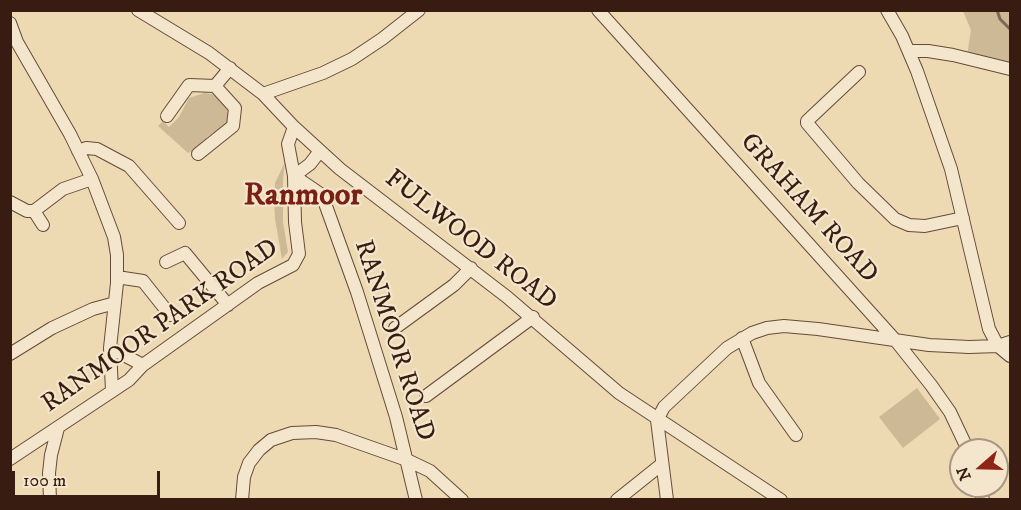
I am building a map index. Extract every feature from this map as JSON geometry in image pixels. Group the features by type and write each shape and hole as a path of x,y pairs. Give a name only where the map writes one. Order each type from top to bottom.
{"street":[{"name":"FULWOOD ROAD","path":"138,10 209,53 263,94 320,151 396,214 471,268 532,317 619,393 781,500"},
{"path":"263,94 323,73 352,59 382,39 418,10"},
{"name":"GRAHAM ROAD","path":"598,10 896,341 944,403 962,438"},
{"path":"887,10 909,51 951,169 989,329 998,346 1011,356"},
{"path":"10,23 17,42 92,179 114,237 117,277 110,348 112,391"},
{"path":"909,51 953,55 1011,69"},
{"path":"215,86 230,68"},
{"path":"859,72 807,123 858,183 895,219 909,225 925,226 963,218"},
{"path":"167,116 189,85 215,86 235,108 233,126 198,154"},
{"path":"294,127 288,144 288,155 294,176 310,164 320,151"},
{"path":"78,151 86,148 97,149 129,166 179,223"},
{"name":"RANMOOR PARK ROAD","path":"10,459 129,380 143,365 258,283 292,265 298,259 299,254 295,222 294,176"},
{"name":"RANMOOR ROAD","path":"294,176 322,195 357,292 396,417 416,500"},
{"path":"10,202 34,212 63,189 92,179"},
{"path":"34,212 43,225"},
{"path":"166,262 185,253 228,304"},
{"path":"395,328 454,285 471,268"},
{"path":"117,277 143,281 170,315"},
{"path":"10,354 52,328 93,309 115,303"},
{"path":"426,396 532,317"},
{"path":"667,500 657,420 664,407 727,348 742,338 767,328 784,326 896,341 969,347 998,346 1011,342"},
{"path":"742,338 759,383 796,435"},
{"path":"110,348 143,365"},
{"path":"50,500 50,464 53,440 58,428"},
{"path":"242,500 244,477 249,463 259,450 271,440 292,433 316,432 336,435 407,460 430,471 462,500"},
{"path":"617,500 662,464"}],"shaded area":[{"path":"963,11 1010,11 1010,64 967,56 971,30"},
{"path":"204,93 212,94 222,102 231,122 208,136 202,145 188,153 158,126 163,121 169,127 179,117 189,98"},
{"path":"285,162 283,222 288,252 282,259 274,200 275,183"},
{"path":"917,388 940,419 903,448 879,417"}],"waterway":[{"path":"997,10 1000,19 1010,29"}],"district":[{"name":"Ranmoor","path":"303,197"}]}
